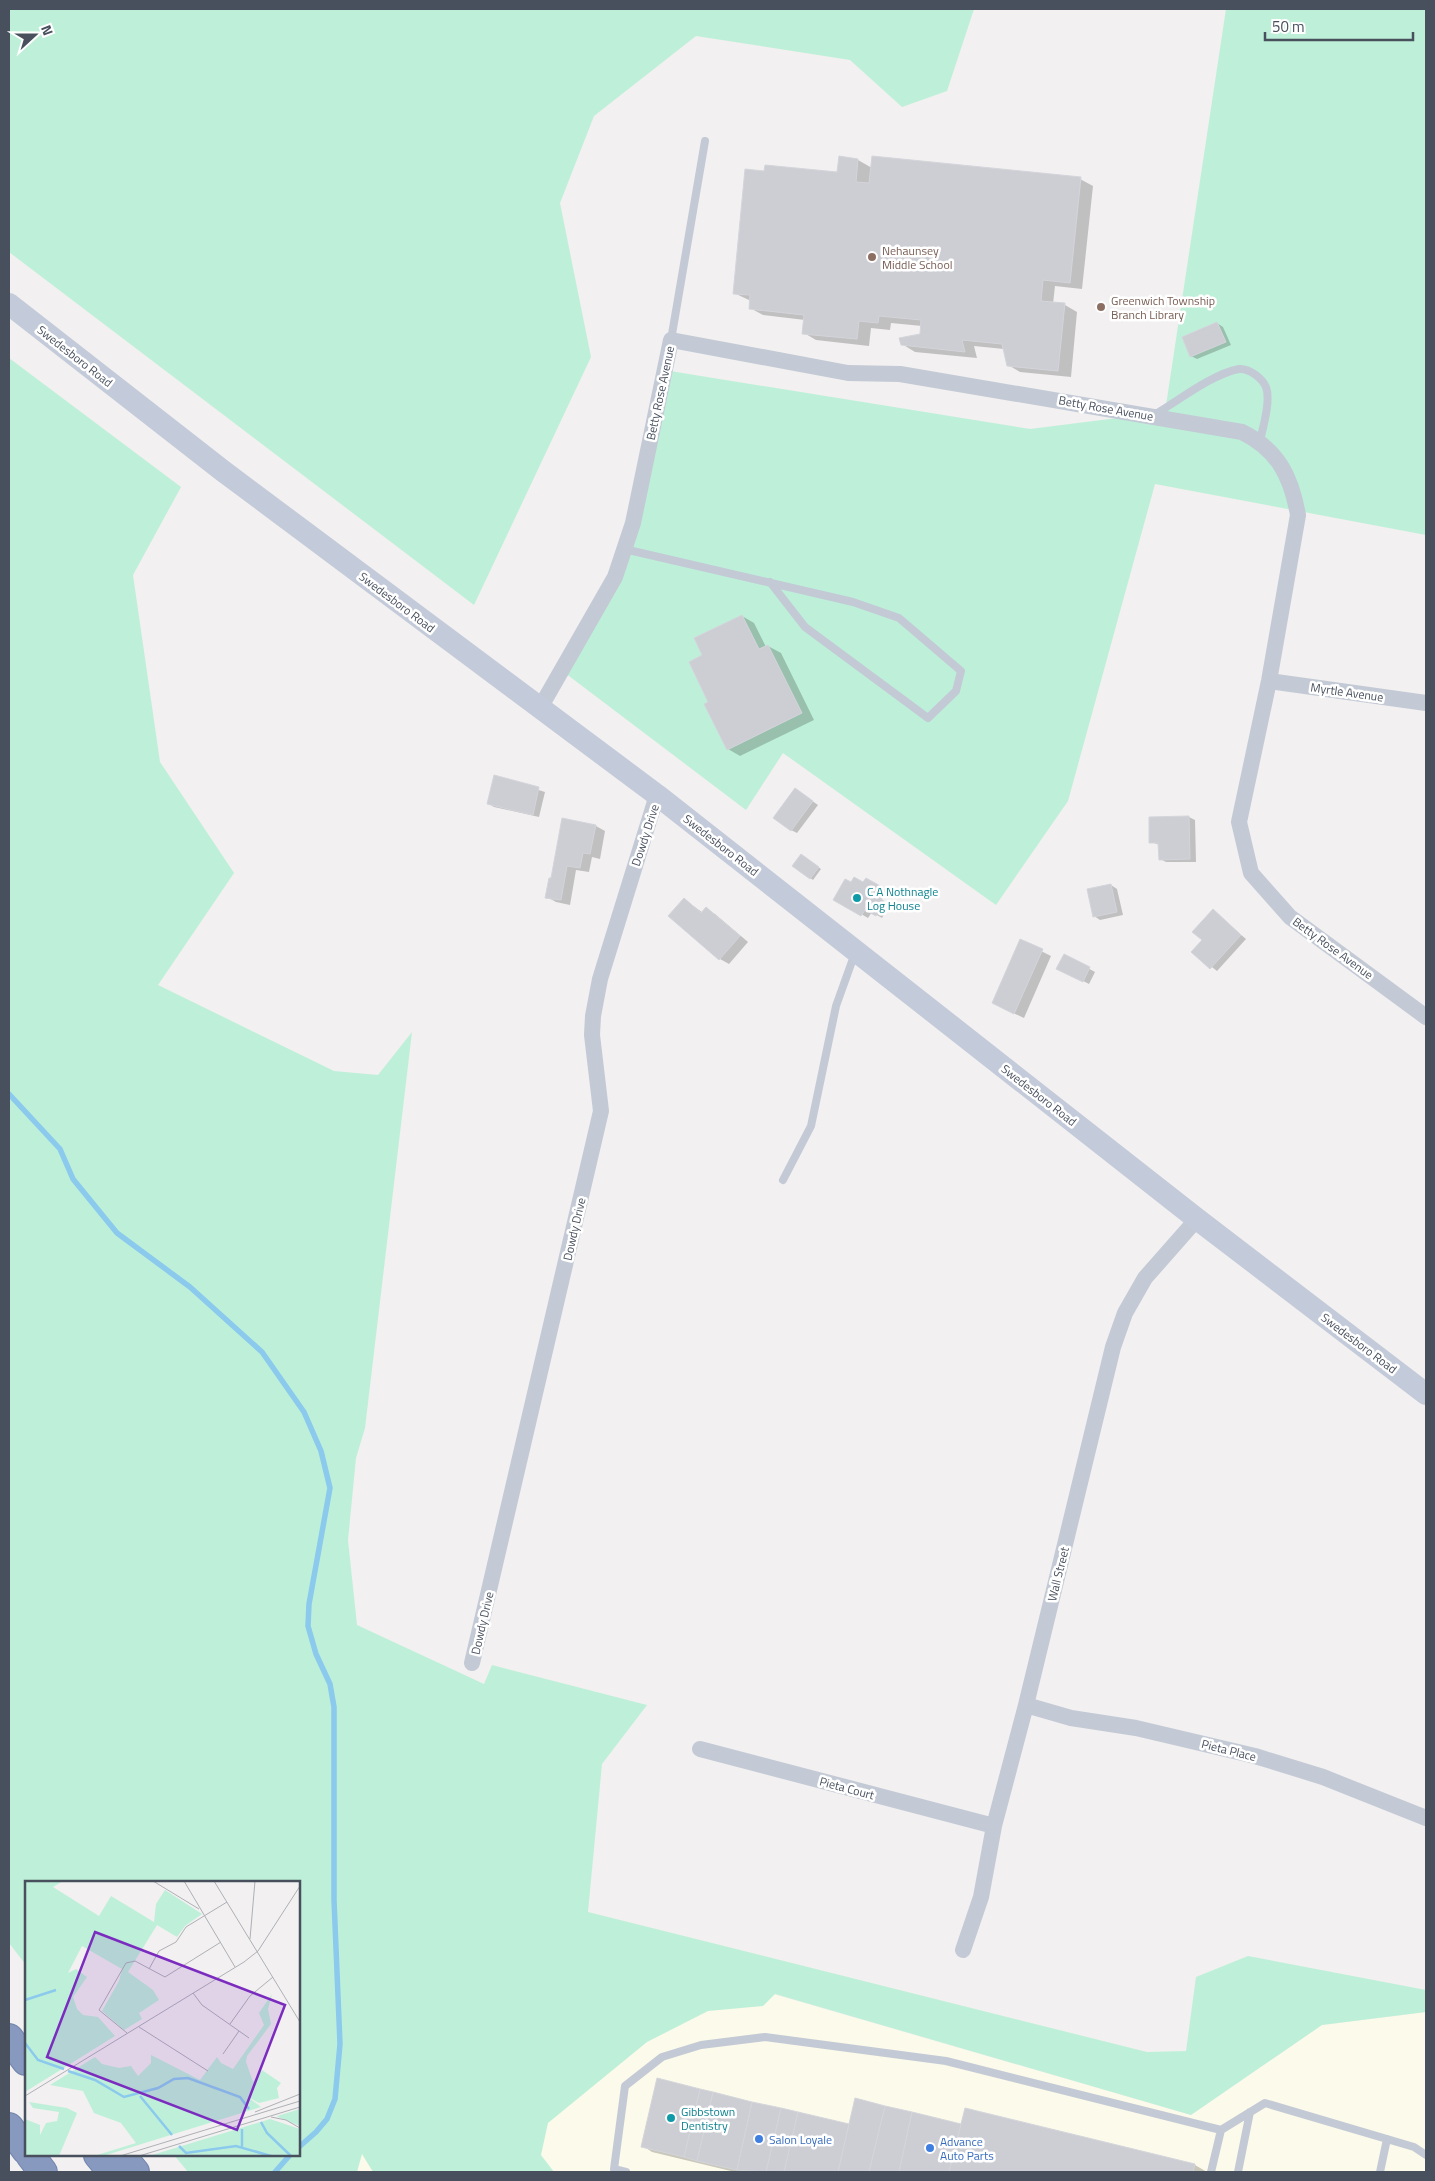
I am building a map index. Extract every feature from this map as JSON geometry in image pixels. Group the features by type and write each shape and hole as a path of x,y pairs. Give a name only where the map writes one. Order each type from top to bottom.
{"highway":[{"path":"9,2020 25,2041"},
{"path":"9,2038 25,2060"},
{"path":"9,2127 25,2149"},
{"path":"31,2156 43,2172"},
{"path":"99,2156 112,2172"},
{"path":"122,2156 135,2172"}],"main road":[{"name":"Swedesboro Road","path":"9,304 223,471 658,795 1197,1219 1426,1394"}],"street":[{"name":"Betty Rose Avenue","path":"540,708 615,577 634,523 671,340 848,373 900,374 1242,432 1260,441 1280,464 1294,497 1298,516 1269,681 1239,822 1251,873 1290,917 1426,1017"},
{"name":"Myrtle Avenue","path":"1269,681 1426,703"},
{"name":"Dowdy Drive","path":"472,1663 601,1111 592,1035 596,997 658,795"},
{"name":"Wall Street","path":"963,1950 981,1897 994,1826 1026,1705 1113,1347 1125,1314 1144,1278 1197,1219"},
{"name":"Pieta Place","path":"1026,1705 1071,1718 1136,1728 1255,1756 1323,1777 1426,1818"},
{"name":"Pieta Court","path":"700,1749 994,1826"}],"lane":[{"path":"671,340 705,141"},
{"path":"1152,416 1214,379 1240,369 1255,373 1266,388 1267,410 1260,441"},
{"path":"624,549 770,582 853,602 899,618 961,671 956,691 928,718 805,628 770,582"},
{"path":"783,1180 811,1126 836,1006 856,951"},
{"path":"626,2172 614,2169 625,2086 662,2057 701,2045 765,2037 946,2061 1221,2130"},
{"path":"1211,2172 1221,2130 1265,2103 1414,2147 1426,2155"},
{"path":"1238,2172 1250,2112"},
{"path":"1380,2172 1387,2139"}],"shaded area":[{"path":"728,1981 1191,2115 1322,2025 1426,2012 1426,2172 357,2172 371,2113"}],"green space":[{"path":"9,9 974,9 947,91 902,107 850,60 696,36 594,116 560,203 591,357 474,605 9,252"},
{"path":"1226,9 1426,9 1426,535 1155,484 1068,801 996,905 783,753 746,810 565,673 629,555 670,371 1030,429 1165,412"},
{"path":"9,358 181,487 133,575 160,762 234,873 158,985 334,1071 378,1075 412,1032 365,1428 356,1458 348,1540 357,1625 484,1684 492,1665 647,1705 602,1764 588,1912 1147,2052 1186,2051 1196,1977 1248,1956 1426,1990 1426,2012 1322,2025 1191,2115 775,1994 763,2006 708,2011 647,2042 548,2123 541,2155 554,2172 373,2172 362,2154 357,2172 188,2172 175,2156 300,2156 300,1881 25,1881 25,1964 9,1943"}],"building":[{"path":"839,156 858,159 856,182 869,183 872,156 1081,177 1070,283 1043,280 1041,301 1065,303 1058,371 1007,366 1002,344 962,340 965,352 901,345 899,338 920,334 921,320 879,316 878,323 859,321 857,339 802,334 804,315 749,309 750,295 733,294 745,169 764,171 765,165 837,172"},
{"path":"1217,322 1226,342 1190,357 1182,337"},
{"path":"742,615 759,649 768,645 802,713 727,750 704,704 708,702 689,662 702,655 694,638"},
{"path":"494,775 539,787 533,815 487,804"},
{"path":"795,788 813,801 791,831 773,818"},
{"path":"1189,816 1190,859 1159,860 1158,843 1149,843 1149,817"},
{"path":"562,818 596,825 590,854 583,853 580,868 567,866 561,900 545,898 549,878 551,878"},
{"path":"801,854 819,867 810,879 792,866"},
{"name":"C A Nothnagle Log House","path":"854,877 863,882 866,878 882,887 876,896 884,901 876,916 865,910 861,916 833,900 845,879 851,882"},
{"path":"1111,884 1117,912 1093,917 1087,889"},
{"path":"684,898 701,913 706,907 740,936 719,960 668,916"},
{"path":"1213,909 1241,935 1210,969 1191,952 1202,940 1192,932"},
{"path":"1020,939 1043,949 1014,1014 992,1003"},
{"path":"1064,954 1090,967 1083,982 1056,969"},
{"name":"Gibbstown Dentistry","path":"657,2078 700,2089 684,2157 641,2147"},
{"path":"700,2089 713,2092 697,2161 684,2157"},
{"path":"713,2092 752,2102 737,2170 697,2161"},
{"path":"855,2098 885,2106 869,2172 838,2172"},
{"name":"Salon Loyale","path":"752,2102 781,2108 766,2172 737,2170"},
{"path":"885,2106 912,2112 899,2172 869,2172"},
{"path":"781,2108 798,2112 784,2172 766,2172"},
{"path":"965,2108 1195,2164 1193,2172 949,2172"},
{"path":"798,2112 849,2124 838,2172 784,2172"},
{"name":"Advance Auto Parts","path":"912,2112 961,2124 949,2172 899,2172"}],"waterway":[{"path":"9,1094 60,1149 73,1179 117,1233 190,1287 262,1352 304,1412 321,1451 330,1488 309,1604 308,1626 316,1654 330,1684 334,1707 334,1900 340,2044 335,2099 327,2119 300,2146"},
{"path":"275,2172 289,2156"}],"place":[{"name":"Nehaunsey Middle School","path":"872,257"},
{"name":"Greenwich Township Branch Library","path":"1101,307"},
{"name":"C A Nothnagle Log House","path":"857,898"},
{"name":"Gibbstown Dentistry","path":"671,2118"},
{"name":"Salon Loyale","path":"759,2139"},
{"name":"Advance Auto Parts","path":"930,2148"}]}
